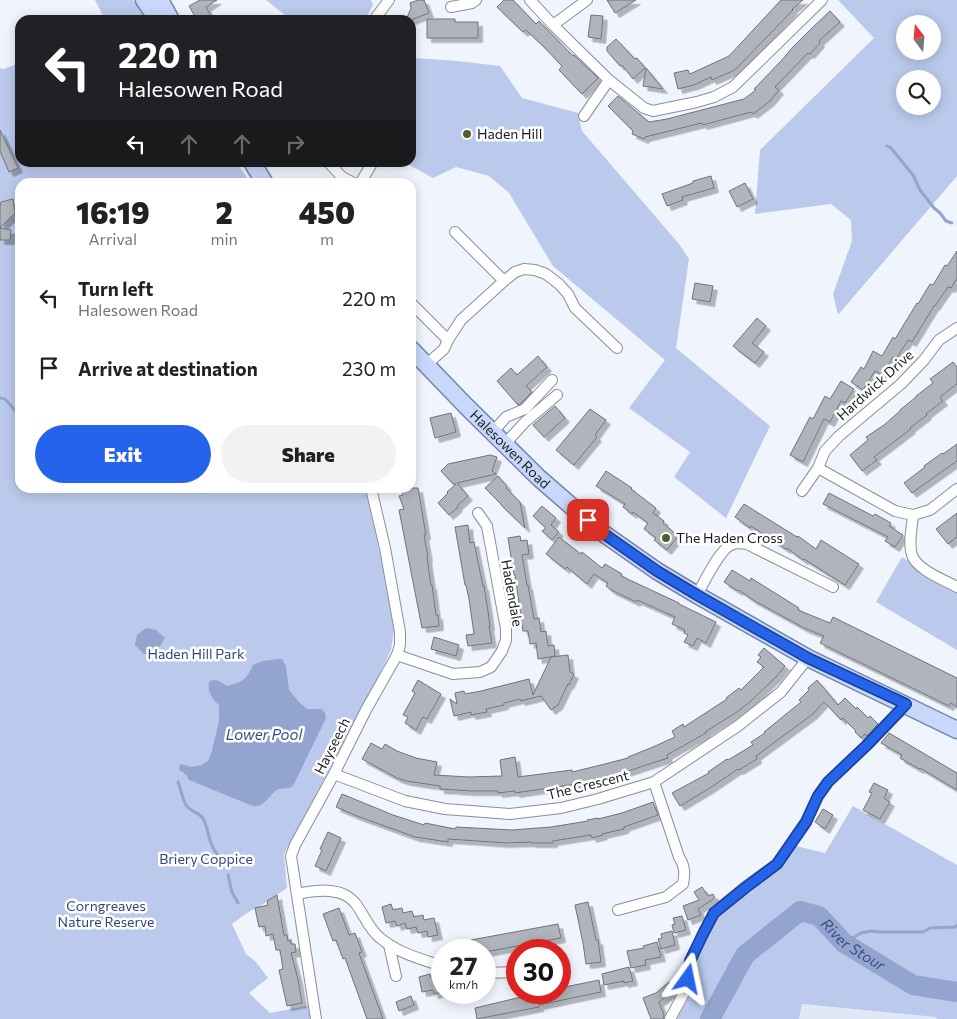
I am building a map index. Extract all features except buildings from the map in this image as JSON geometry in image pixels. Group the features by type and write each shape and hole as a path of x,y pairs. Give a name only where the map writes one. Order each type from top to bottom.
{"main road":[{"path":"144,0 154,15"},
{"path":"160,0 168,15"},
{"path":"255,167 262,178"},
{"name":"Halesowen Road","path":"416,355 539,478 600,531 657,571 808,658 957,730"}],"street":[{"path":"378,15 388,0"},
{"path":"451,7 472,3 476,0"},
{"path":"530,0 610,80 644,108 653,111 714,97 733,87 822,0"},
{"path":"553,25 587,0"},
{"path":"584,116 610,80"},
{"path":"333,167 344,178"},
{"path":"363,178 370,167"},
{"path":"455,232 504,281"},
{"path":"426,365 444,349 461,320 515,272 524,269 546,274 559,284 568,294 575,308 617,348"},
{"path":"416,309 448,340"},
{"name":"Hardwick Drive","path":"802,491 818,468 825,451 839,436 901,384 924,360 939,340 957,328"},
{"path":"492,433 506,417 525,409 552,380"},
{"path":"504,444 525,422 557,396"},
{"path":"818,468 895,511 913,515 930,510 957,489"},
{"name":"Hayseech","path":"316,1019 291,856 300,835 397,655 400,645 400,632 385,548 372,493"},
{"name":"Hadendale","path":"397,655 453,674 470,674 491,667 502,651 506,640 506,629 487,526 478,513"},
{"path":"913,515 910,543 912,556 918,566 957,587"},
{"path":"697,595 726,548 732,544 739,543 747,544 833,587"},
{"name":"The Crescent","path":"334,774 404,801 446,809 510,814 560,808 598,799 654,782 738,726 781,692 808,658"},
{"path":"670,1019 683,995 688,979 690,961 714,913 777,864 806,822 818,796 828,782 906,704"},
{"path":"618,910 666,897 683,884 685,874 683,863 679,857 654,782"},
{"path":"297,894 325,891 347,895 355,902 371,929 389,945 431,962"},
{"path":"389,945 396,976"}],"shaded area":[{"path":"802,1004 935,1017 938,1019 799,1019"}],"green space":[{"path":"95,0 133,0 144,15 102,15"},
{"path":"266,0 371,0 373,5 368,15 285,15"},
{"path":"838,0 957,0 957,176 838,315 833,294 852,241 851,220 831,204 755,214 760,150 874,38"},
{"path":"416,58 500,66 522,98 578,113 582,131 679,244 689,259 676,348 770,426 726,518 674,477 690,452 629,408 665,360 553,266 509,193 489,176 456,167 433,178 413,167 416,167"},
{"name":"Haden Hill Park","path":"15,65 15,167 240,167 247,178 15,178 15,493 367,493 395,625 391,650 372,690 284,854 287,888 232,924 246,954 256,962 268,978 249,993 270,1013 311,1005 313,1019 0,1019 0,68 3,69"},
{"path":"902,557 957,592 957,650 876,602"},
{"path":"853,806 957,865 957,1019 938,1019 935,1017 802,1004 799,1019 677,1019 692,991 695,964 718,917 779,868 796,846 825,853"}],"water":[{"path":"146,628 156,630 165,638 155,654 144,654 135,645 137,635"},
{"name":"Lower Pool","path":"282,659 286,666 289,690 307,709 322,709 326,718 293,786 278,789 263,803 253,806 189,780 179,770 181,764 192,767 208,761 219,721 219,705 211,695 209,682 216,680 227,686 237,683 246,677 253,665"}],"waterway":[{"path":"887,146 891,148 913,175 920,190 934,208 946,221 952,223"},
{"path":"0,398 5,399 15,410"},
{"path":"178,782 186,805 202,817 214,850 229,863 228,868"},
{"path":"228,875 232,892 238,903"},
{"name":"River Stour","path":"710,1019 745,955 800,911 819,916 844,943 913,985 957,992"},
{"path":"844,943 861,933 871,931 923,932 930,928 955,927 957,925"}],"place":[{"name":"Haden Hill","path":"467,134"},
{"name":"The Haden Cross","path":"666,538"}],"route":[{"path":"588,520 600,531 657,571 697,595 808,658 906,704 828,782 818,796 806,822 777,864 714,913 690,961 688,979"}],"park label":[{"name":"Briery Coppice","path":"206,859"},
{"name":"Corngreaves Nature Reserve","path":"106,914"}]}
